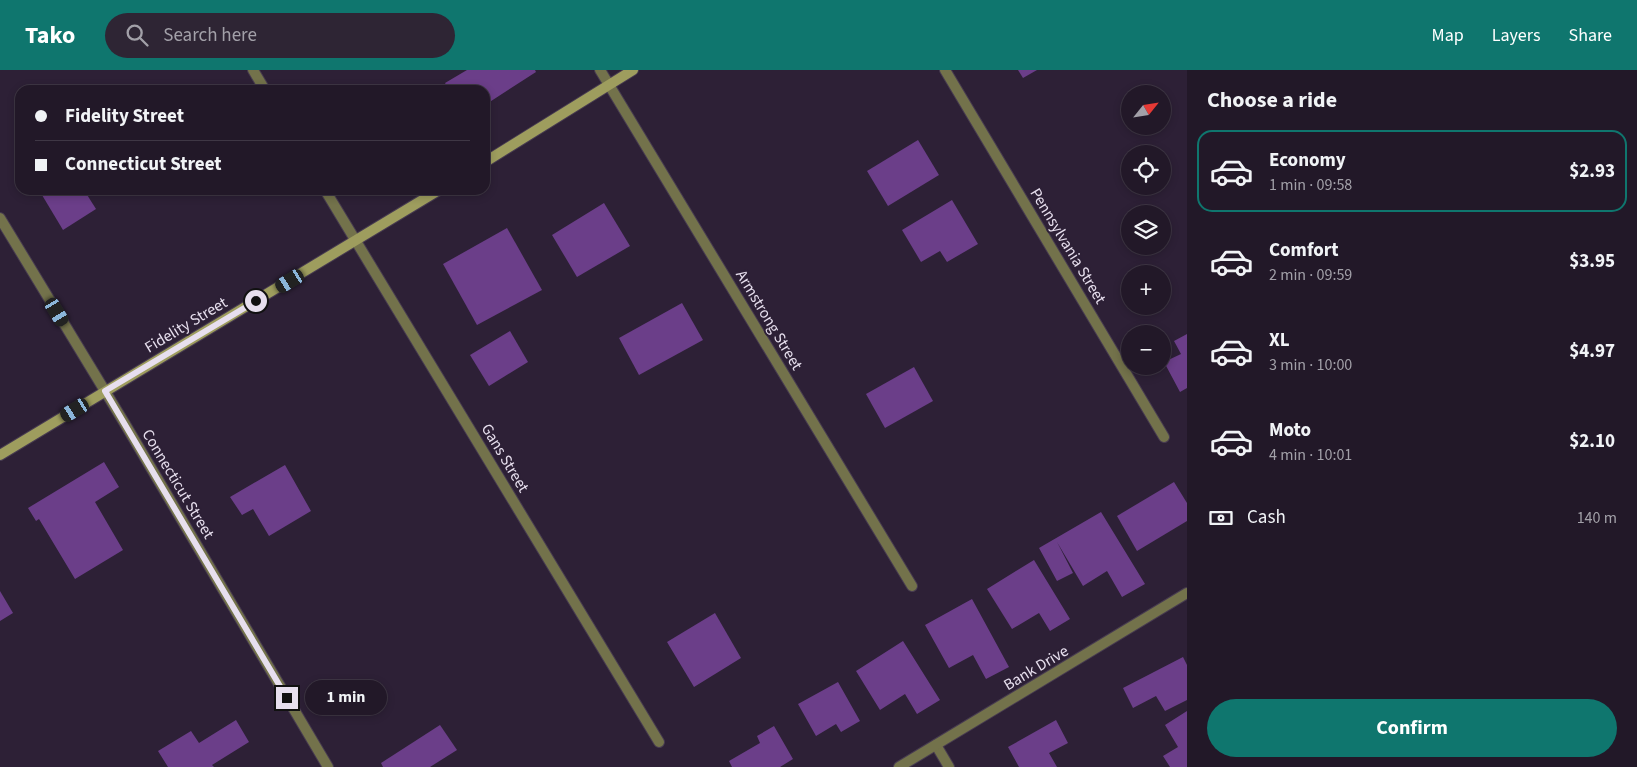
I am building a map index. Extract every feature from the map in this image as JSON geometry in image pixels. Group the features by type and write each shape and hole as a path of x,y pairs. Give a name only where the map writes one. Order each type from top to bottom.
{"main road":[{"path":"490,159 633,70"},
{"name":"Fidelity Street","path":"0,455 431,195"}],"street":[{"path":"253,70 262,85"},
{"name":"Armstrong Street","path":"600,70 912,586"},
{"name":"Pennsylvania Street","path":"945,70 1164,437"},
{"name":"Gans Street","path":"328,195 659,742"},
{"name":"Connecticut Street","path":"0,218 328,767"},
{"name":"Bank Drive","path":"899,767 1187,593"},
{"path":"936,745 949,767"}],"building":[{"path":"467,70 535,70 536,72 490,102 490,85 446,85 445,83"},
{"path":"1018,70 1037,70 1023,78"},
{"path":"918,140 939,175 888,206 867,171"},
{"path":"42,195 87,195 96,209 63,230"},
{"path":"952,200 978,244 947,262 940,251 921,262 902,230"},
{"path":"604,203 630,246 577,277 552,235"},
{"path":"507,228 542,290 477,325 443,264"},
{"path":"682,303 703,340 639,375 619,338"},
{"path":"510,331 528,362 489,386 470,355"},
{"path":"1187,334 1187,388 1180,392 1171,375 1171,359 1181,354 1174,341"},
{"path":"914,367 933,401 885,428 866,394"},
{"path":"104,462 119,487 95,502 123,550 75,579 39,519 36,521 28,508"},
{"path":"285,465 311,511 269,536 253,509 242,515 230,497"},
{"path":"1174,482 1187,503 1187,521 1137,551 1117,516"},
{"path":"1101,512 1145,584 1122,597 1107,571 1083,586 1057,542 1073,573 1057,581 1039,548"},
{"path":"1034,560 1070,619 1050,631 1039,613 1012,629 987,589"},
{"path":"0,591 13,613 0,621"},
{"path":"972,599 1009,667 986,679 973,655 949,668 925,625"},
{"path":"715,613 741,658 694,687 667,642"},
{"path":"903,641 940,700 917,714 905,694 880,710 856,671"},
{"path":"1183,657 1187,665 1187,700 1165,711 1156,696 1133,708 1123,688"},
{"path":"838,682 860,721 841,732 836,724 816,736 798,704"},
{"path":"1187,711 1187,767 1170,767 1163,756 1178,747 1165,725"},
{"path":"236,720 249,742 212,765 214,767 168,767 158,751 191,731 199,743"},
{"path":"1056,720 1068,743 1049,753 1057,767 1019,767 1008,747"},
{"path":"440,725 457,750 430,767 383,767 381,763"},
{"path":"774,726 793,759 780,767 732,767 729,761 760,743 757,736"}],"route":[{"path":"256,301 105,391 287,698"}]}
